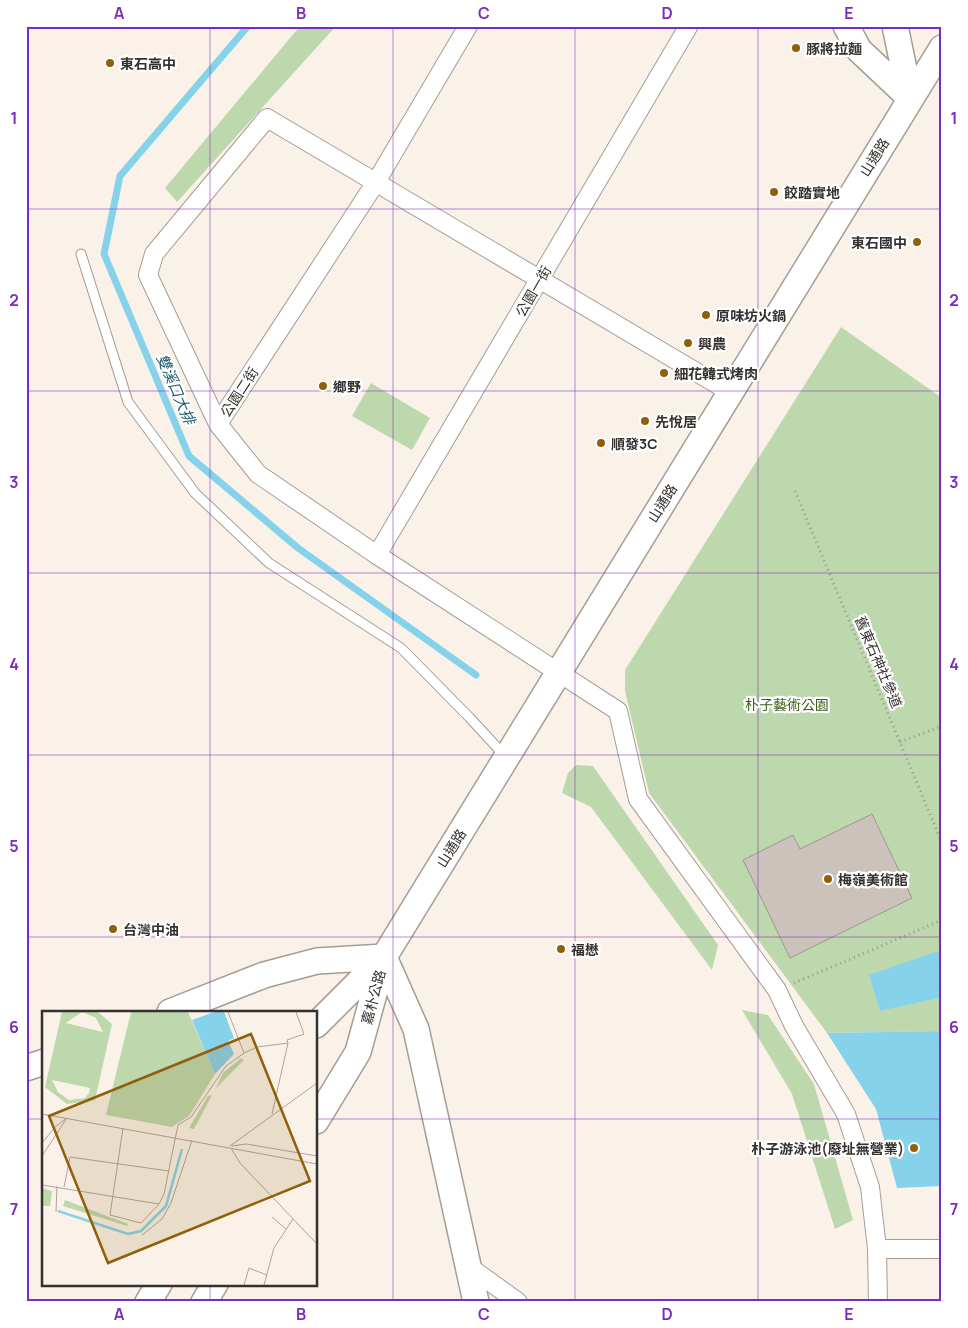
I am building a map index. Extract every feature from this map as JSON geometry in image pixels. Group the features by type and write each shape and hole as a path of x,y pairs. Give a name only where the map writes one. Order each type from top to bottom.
{"main road":[{"path":"846,26 859,50 910,98"},
{"path":"895,26 910,98"},
{"name":"山通路","path":"384,957 942,48"},
{"path":"173,1011 264,975 317,961 384,957 416,1029 476,1302"},
{"name":"嘉朴公路","path":"318,1023 384,957"},
{"name":"嘉朴公路","path":"318,1118 358,1052 384,957"},
{"path":"26,1068 42,1063"},
{"path":"148,1302 158,1286"},
{"path":"204,1302 214,1286"}],"street":[{"name":"公園二街","path":"468,26 376,182 218,424 258,474 377,555 618,711 638,799 777,990 794,1026 846,1114 870,1187 877,1249 878,1302"},
{"name":"公園一街","path":"377,555 687,27"},
{"path":"218,424 148,275 154,254 267,118 730,392"},
{"path":"877,1249 942,1249"},
{"path":"468,1266 518,1302"}],"lane":[{"path":"81,254 128,402 195,493 269,563 401,648 506,757"}],"path":[{"name":"舊東石神社參道","path":"795,491 942,843"},
{"path":"900,742 942,726"},
{"path":"777,990 942,920"}],"green space":[{"path":"300,26 336,26 177,202 165,188"},
{"name":"朴子藝術公園","path":"841,327 942,398 942,1031 827,1033 649,793 625,691 625,670"},
{"path":"371,383 430,418 412,450 352,416"},
{"path":"576,765 593,766 718,945 712,970 591,807 562,793 568,773"},
{"path":"742,1010 768,1015 814,1084 853,1220 835,1229 792,1094"}],"water":[{"path":"938,951 942,966 942,997 880,1011 869,975"},
{"name":"朴子游泳池(廢址無營業)","path":"942,1031 942,1186 897,1188 876,1109 827,1033"}],"building":[{"name":"梅嶺美術館","path":"872,814 912,898 790,958 743,860 793,835 800,849"}],"waterway":[{"name":"雙溪口大排","path":"248,26 120,176 104,254 189,456 298,548 476,675"}],"place":[{"name":"豚將拉麵","path":"796,48"},
{"name":"東石高中","path":"110,63"},
{"name":"餃踏實地","path":"774,192"},
{"name":"東石國中","path":"917,242"},
{"name":"原味坊火鍋","path":"706,315"},
{"name":"興農","path":"688,343"},
{"name":"細花韓式烤肉","path":"664,373"},
{"name":"鄉野","path":"323,386"},
{"name":"先悅居","path":"645,421"},
{"name":"順發3C","path":"601,443"},
{"name":"梅嶺美術館","path":"828,879"},
{"name":"台灣中油","path":"113,929"},
{"name":"福懋","path":"561,949"},
{"name":"朴子游泳池(廢址無營業)","path":"914,1148"}]}
